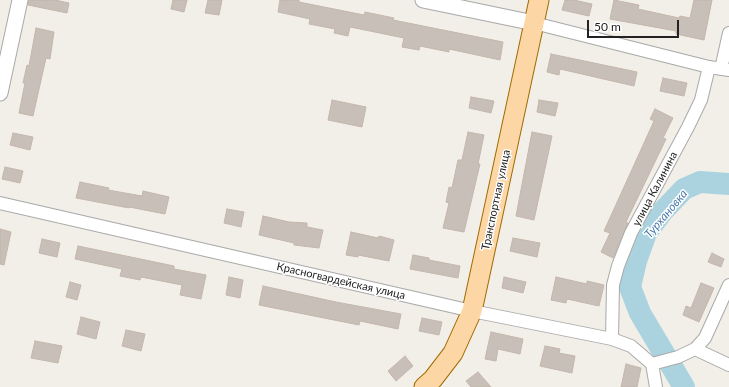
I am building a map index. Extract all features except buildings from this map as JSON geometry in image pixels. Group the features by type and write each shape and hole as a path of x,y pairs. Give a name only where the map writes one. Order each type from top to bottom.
{"main road":[{"name":"Транспортная улица","path":"424,387 433,380 453,353 472,311 539,0"}],"street":[{"path":"0,92 20,0"},
{"path":"423,0 534,23 720,68"},
{"name":"улица Калинина","path":"612,339 613,285 618,266 631,233 688,128 701,100 720,68 729,33"},
{"name":"Красногвардейская улица","path":"0,203 472,311 612,339 631,346 652,364"},
{"path":"656,387 652,364 678,357 695,349 705,338 729,284"},
{"path":"695,349 729,365"}],"waterway":[{"name":"Турхановка","path":"684,387 640,313 630,287 636,261 646,233 662,212 684,189 700,182 729,184"}]}
